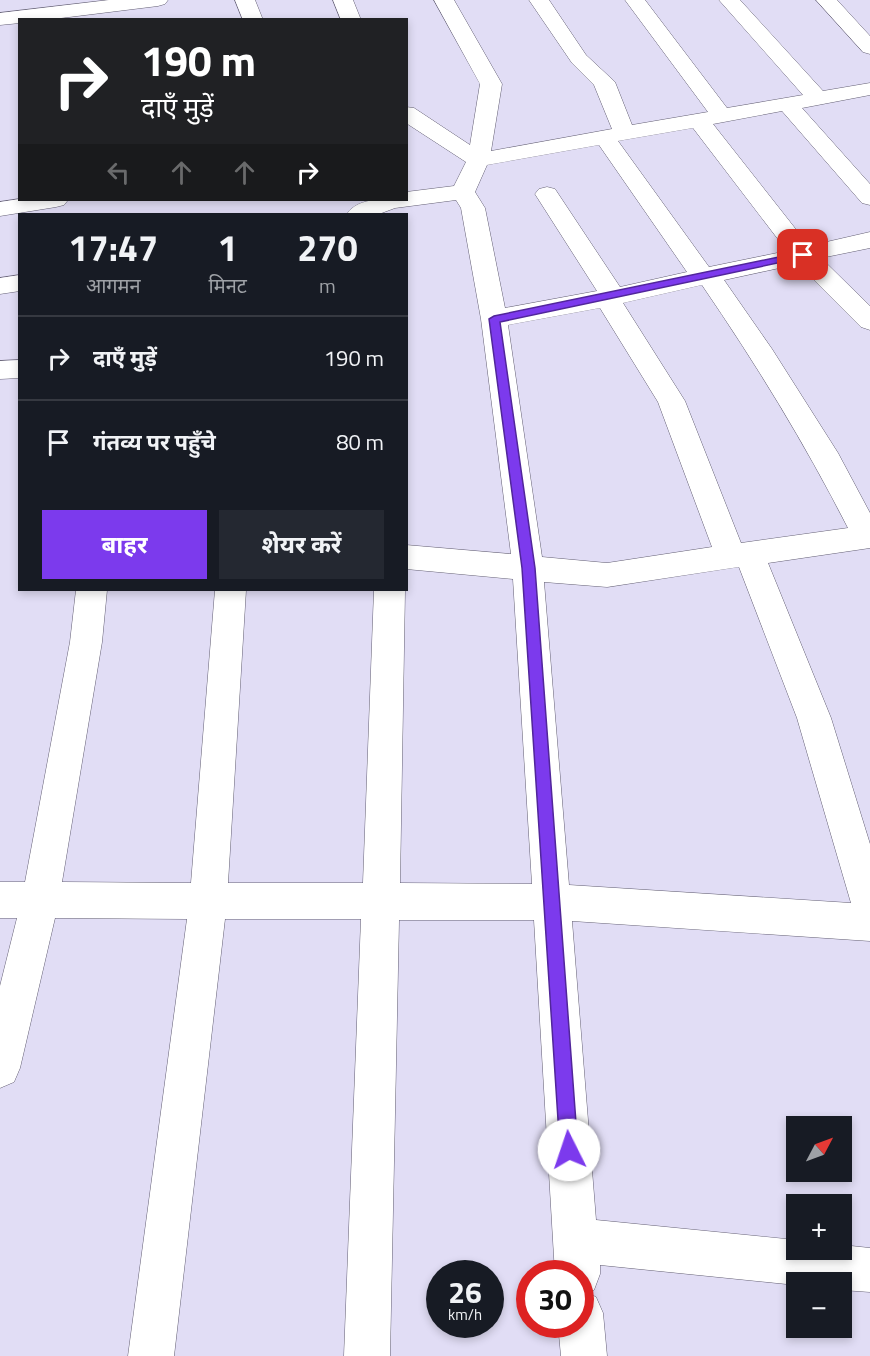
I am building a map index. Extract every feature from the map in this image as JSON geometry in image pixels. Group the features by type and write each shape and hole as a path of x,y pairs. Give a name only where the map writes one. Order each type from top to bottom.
{"street":[{"path":"18,18 55,16 158,0"},
{"path":"245,0 252,18"},
{"path":"343,0 350,18"},
{"path":"444,0 491,84 478,160 463,192"},
{"path":"408,557 607,574 868,536 824,453 764,355 706,276 615,136 604,82 579,59 538,0"},
{"path":"635,0 722,116"},
{"path":"729,0 819,99"},
{"path":"826,0 870,48"},
{"path":"152,1 156,18"},
{"path":"0,19 18,18"},
{"path":"408,114 478,160 870,89"},
{"path":"787,104 870,198"},
{"path":"699,120 803,255 870,321"},
{"path":"408,199 463,192"},
{"path":"463,192 473,208 494,319 528,568 577,1257 870,1270"},
{"path":"548,194 671,401 814,718 870,905"},
{"path":"0,209 50,201"},
{"path":"361,213 391,201"},
{"path":"494,319 610,297 870,240"},
{"path":"0,286 18,283"},
{"path":"0,370 18,369"},
{"path":"0,1068 40,900 86,642 91,591"},
{"path":"152,1356 208,901 231,591"},
{"path":"367,1356 380,901 387,752 390,591"},
{"path":"0,900 551,902 870,923"},
{"path":"582,1338 584,1356"}],"route":[{"path":"569,1150 528,568 494,319 803,255"}]}
